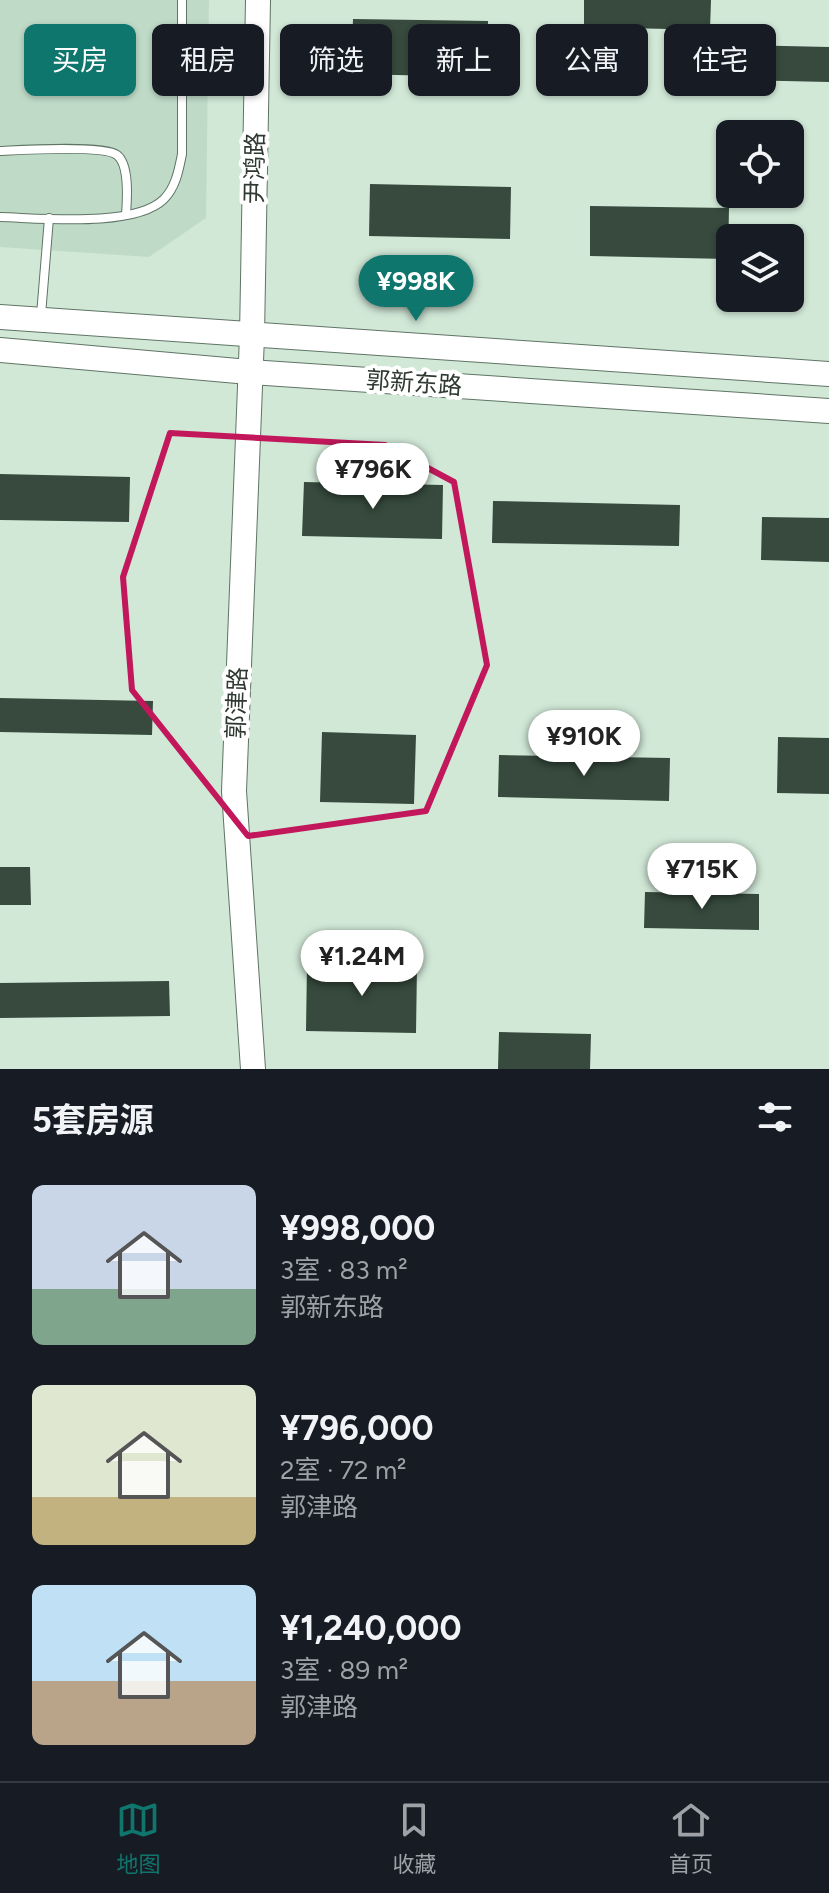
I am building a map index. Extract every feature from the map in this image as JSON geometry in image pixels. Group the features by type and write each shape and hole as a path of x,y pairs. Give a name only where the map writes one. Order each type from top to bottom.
{"main road":[{"name":"尹鸿路","path":"252,336 258,0"},
{"name":"郭新东路","path":"0,317 829,374"},
{"name":"郭津路","path":"252,336 234,791 253,1069"},
{"name":"郭新东路","path":"0,350 249,372 829,411"}],"lane":[{"path":"0,217 105,219 146,212 165,199 177,178 182,154 182,0"},
{"path":"0,151 101,150 117,155 123,164 127,190 126,215"},
{"path":"41,320 49,218"}],"highlighted area":[{"path":"170,433 385,445 454,482 487,665 426,811 248,836 132,690 123,577"}],"shaded area":[{"path":"0,0 209,0 209,24 152,24 152,96 208,96 206,218 149,257 0,247"}],"building":[{"path":"584,0 711,0 710,24 664,24 664,29 648,29 648,24 584,24"},
{"path":"353,19 488,21 488,24 408,24 408,75 392,75 392,24 353,24"},
{"path":"776,46 829,47 829,82 776,81"},
{"path":"370,184 511,187 510,239 369,236"},
{"path":"590,206 729,208 729,224 716,224 716,259 590,256"},
{"path":"0,474 130,477 129,522 0,520"},
{"path":"304,482 443,485 442,539 302,536"},
{"path":"493,501 680,505 679,546 492,543"},
{"path":"762,517 829,518 829,562 761,560"},
{"path":"0,698 153,701 152,735 0,732"},
{"path":"322,732 416,735 414,804 320,802"},
{"path":"778,737 829,738 829,794 777,793"},
{"path":"499,755 670,758 669,801 498,797"},
{"path":"0,867 30,867 31,905 0,905"},
{"path":"645,892 759,894 759,930 644,928"},
{"path":"307,964 417,966 416,1033 306,1031"},
{"path":"169,981 170,1016 0,1018 0,983"},
{"path":"499,1032 591,1034 590,1069 498,1069"}]}
